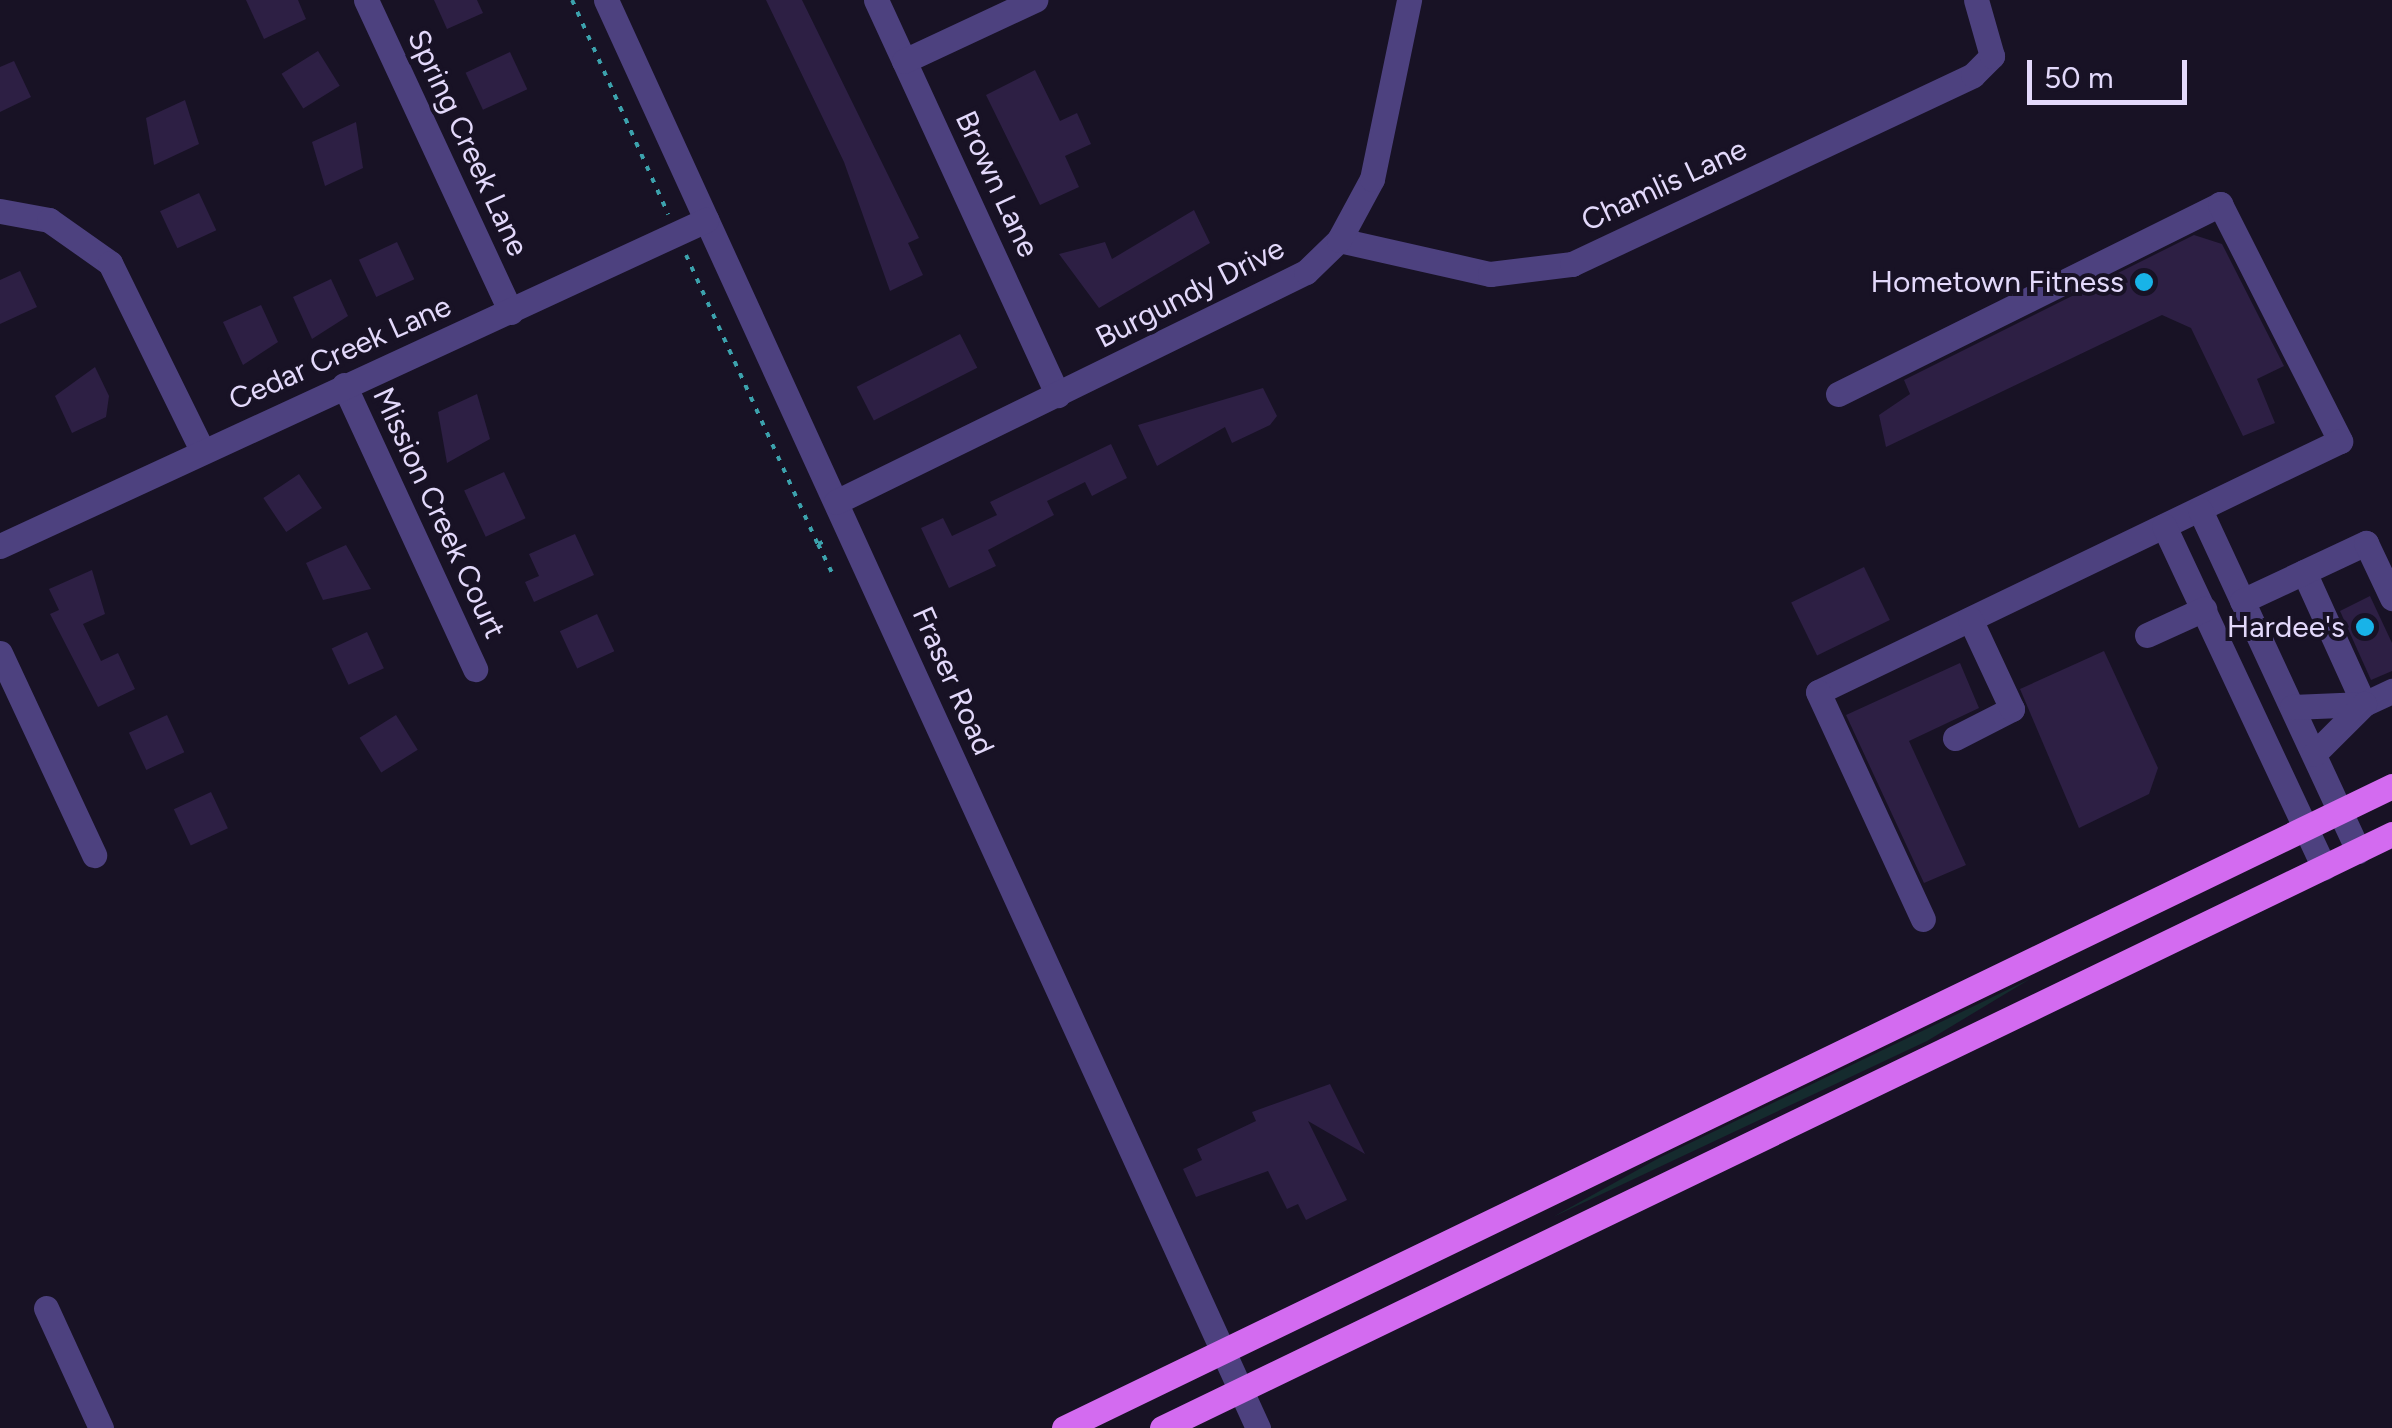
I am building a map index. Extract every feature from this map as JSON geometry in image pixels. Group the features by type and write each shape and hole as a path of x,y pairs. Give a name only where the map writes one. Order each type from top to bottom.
{"main road":[{"path":"1064,1428 2392,786"},
{"path":"1162,1428 2392,834"}],"street":[{"name":"Spring Creek Lane","path":"366,0 510,312"},
{"name":"Fraser Road","path":"606,0 1258,1428"},
{"name":"Brown Lane","path":"876,0 1058,394"},
{"path":"904,60 1034,0"},
{"name":"Burgundy Drive","path":"836,502 1275,293 1340,240 1372,179 1409,0"},
{"name":"Chamlis Lane","path":"1340,240 1490,274 1558,268 1973,75 1992,56 1976,0"},
{"path":"1838,394 2220,204 2340,441 1818,692 1923,919"},
{"path":"0,211 48,220 110,264 202,450"},
{"name":"Cedar Creek Lane","path":"0,546 706,220"},
{"name":"Mission Creek Court","path":"344,385 475,669"},
{"path":"2200,510 2358,851"},
{"path":"2164,526 2324,866"},
{"path":"2242,600 2366,543 2392,598"},
{"path":"2304,572 2364,704"},
{"path":"2147,635 2204,609"},
{"path":"1956,738 2012,709 1970,619"},
{"path":"0,653 94,855"},
{"path":"2314,754 2364,704 2392,691"},
{"path":"2292,707 2364,704"},
{"path":"46,1308 101,1428"}],"path":[{"path":"572,0 833,575"},
{"path":"818,544 849,530"}],"green space":[{"path":"2030,979 1927,1041 1553,1217 1659,1158"}],"building":[{"path":"246,0 298,0 306,19 264,39"},
{"path":"434,0 477,0 483,13 447,29"},
{"path":"766,0 802,0 919,238 908,243 923,275 890,291 844,162"},
{"path":"318,51 340,86 303,109 282,74"},
{"path":"510,52 527,89 483,110 466,73"},
{"path":"14,61 31,97 0,112 0,67"},
{"path":"1035,70 1060,121 1077,113 1091,144 1065,156 1079,187 1040,205 986,95"},
{"path":"185,100 199,144 154,165 146,118"},
{"path":"356,122 363,168 325,186 312,142"},
{"path":"199,193 216,230 177,248 160,211"},
{"path":"1194,210 1210,243 1099,308 1059,254 1105,242 1112,259"},
{"path":"2194,235 2222,244 2284,366 2257,379 2275,423 2243,436 2191,328 2162,315 1886,447 1879,415 1910,394 1904,380"},
{"path":"397,242 414,279 376,297 359,260"},
{"path":"20,271 37,307 0,324 0,280"},
{"path":"331,279 348,316 312,339 293,297"},
{"path":"261,305 278,342 243,365 223,322"},
{"path":"960,334 977,368 874,421 857,387"},
{"path":"95,367 109,396 106,417 72,433 55,396"},
{"path":"1263,388 1277,416 1270,425 1232,443 1225,427 1157,466 1138,425"},
{"path":"477,394 490,439 447,463 438,412"},
{"path":"1111,444 1127,478 1092,496 1085,482 1047,501 1054,515 988,550 996,566 949,588 921,528 943,518 952,536 997,515 990,502"},
{"path":"504,472 526,518 486,537 464,491"},
{"path":"299,474 322,508 286,532 263,498"},
{"path":"575,534 594,575 534,602 525,582 539,576 529,554"},
{"path":"346,545 371,589 323,600 306,563"},
{"path":"1864,567 1890,620 1817,656 1791,603"},
{"path":"92,570 105,614 83,624 101,661 118,653 135,689 98,707 50,614 59,610 49,589"},
{"name":"Hardee's","path":"2370,596 2392,643 2392,671 2371,680 2340,611"},
{"path":"597,614 614,651 577,668 560,631"},
{"path":"367,632 384,668 349,685 332,648"},
{"path":"2104,651 2158,768 2149,794 2079,828 2020,689"},
{"path":"1960,663 1979,708 1909,741 1966,865 1924,883 1846,715"},
{"path":"167,715 184,752 146,770 129,733"},
{"path":"396,715 418,750 381,773 360,738"},
{"path":"211,792 228,828 191,846 174,809"},
{"path":"1330,1084 1365,1154 1308,1121 1347,1200 1306,1220 1298,1204 1287,1209 1268,1171 1196,1197 1183,1169 1202,1160 1197,1149 1256,1121 1252,1112"}],"place":[{"name":"Hometown Fitness","path":"2144,282"},
{"name":"Hardee's","path":"2365,627"}]}
